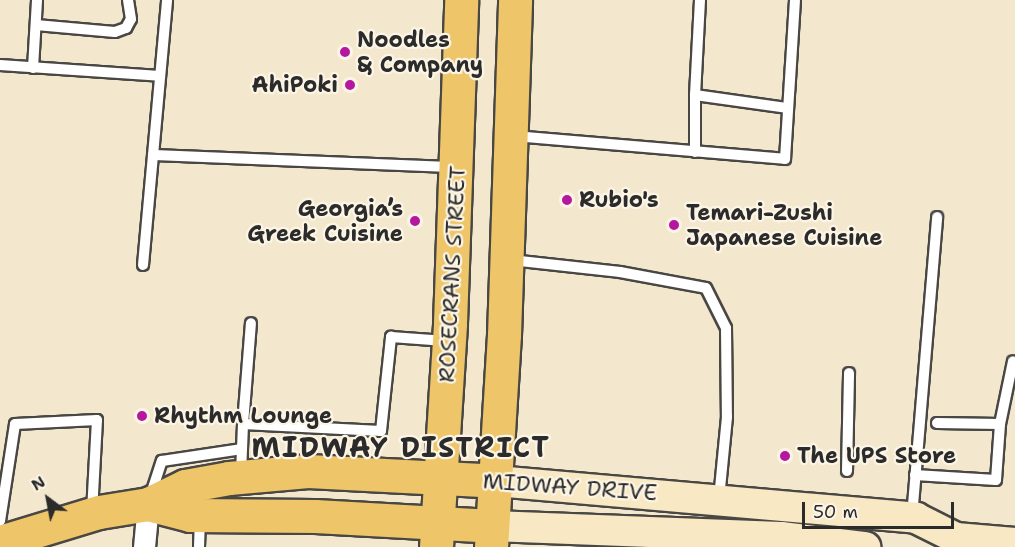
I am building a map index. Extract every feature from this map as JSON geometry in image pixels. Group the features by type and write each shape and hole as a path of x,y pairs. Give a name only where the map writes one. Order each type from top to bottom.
{"main road":[{"name":"ROSECRANS STREET","path":"437,535 457,167 461,0"},
{"path":"492,537 508,260 515,0"},
{"name":"MIDWAY DRIVE","path":"0,542 91,514 148,504 242,463 308,471 441,477 719,499 912,518 945,543 1015,543"},
{"name":"MIDWAY DRIVE","path":"148,504 200,532 315,516 437,535 492,537 588,527 865,547"}],"street":[{"path":"144,547 148,504"}],"lane":[{"path":"33,68 37,0"},
{"path":"36,26 115,32 126,28 131,19 128,0"},
{"path":"143,266 167,0"},
{"path":"695,152 695,95 700,0"},
{"path":"513,136 785,159 795,0"},
{"path":"0,65 160,76"},
{"path":"695,95 788,108"},
{"path":"153,155 457,167"},
{"path":"912,518 937,217"},
{"path":"508,260 620,272 706,288 726,328 727,417 719,499"},
{"path":"242,463 251,323"},
{"path":"243,424 381,431 391,337 449,341"},
{"path":"915,475 996,480 1000,424 1013,361"},
{"path":"847,471 849,373"},
{"path":"0,521 15,424 97,420 91,514"},
{"path":"937,423 1000,424"}],"place":[{"name":"Noodles & Company","path":"345,52"},
{"name":"AhiPoki","path":"350,85"},
{"name":"Rubio's","path":"567,200"},
{"name":"Georgia’s Greek Cuisine","path":"415,221"},
{"name":"Temari-Zushi Japanese Cuisine","path":"674,225"},
{"name":"Rhythm Lounge","path":"142,416"},
{"name":"The UPS Store","path":"785,456"}],"district":[{"name":"MIDWAY DISTRICT","path":"401,447"}]}
